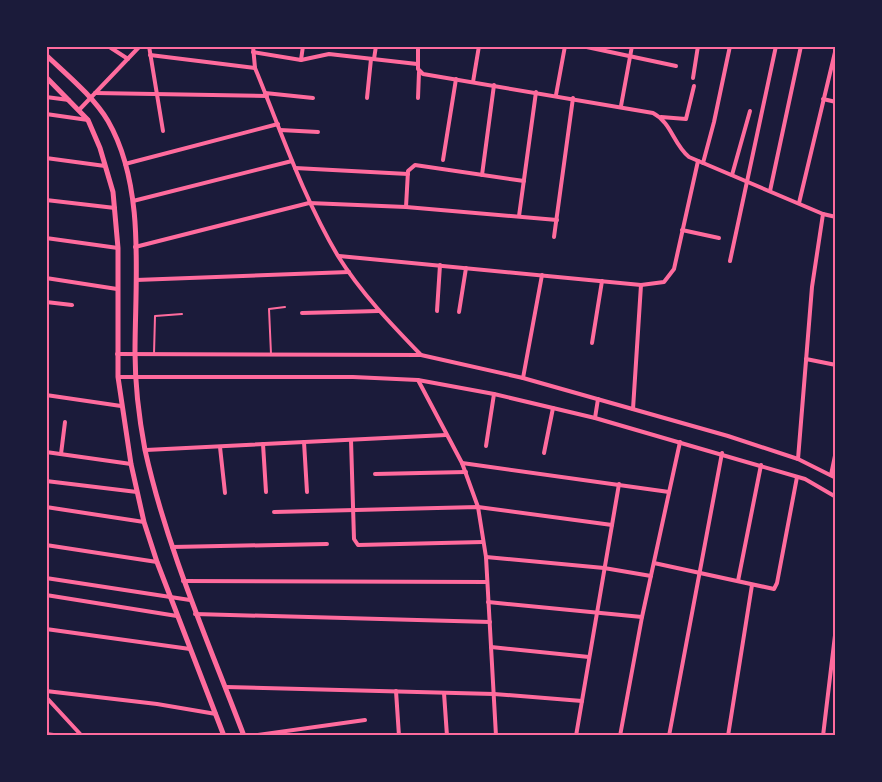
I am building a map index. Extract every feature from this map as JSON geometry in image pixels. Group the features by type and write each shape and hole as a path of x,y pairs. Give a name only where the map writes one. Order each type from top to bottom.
{"street":[{"path":"108,46 128,59"},
{"path":"79,110 140,46"},
{"path":"149,46 163,131"},
{"path":"254,46 255,68 309,203 349,272 379,311 421,355"},
{"path":"301,60 303,46"},
{"path":"367,98 372,59 376,46"},
{"path":"418,46 417,64 420,72 418,98"},
{"path":"473,82 479,46"},
{"path":"556,95 565,46"},
{"path":"582,46 676,66"},
{"path":"621,106 632,46"},
{"path":"693,78 698,46"},
{"path":"702,163 714,122 730,46"},
{"path":"730,261 746,180 767,96 776,46"},
{"path":"770,191 801,46"},
{"path":"799,203 836,48"},
{"path":"254,52 301,60 330,54 417,64"},
{"path":"46,55 90,98 114,132 124,164 132,201 136,280 136,377 146,450 182,581 244,736"},
{"path":"150,55 255,68"},
{"path":"420,72 456,80 646,110 661,117 686,119 694,86"},
{"path":"46,77 88,120 105,166 115,208 118,248 118,377 131,464 144,522 157,562 224,736"},
{"path":"443,160 456,80"},
{"path":"482,175 494,85"},
{"path":"95,92 266,94 313,98"},
{"path":"519,216 536,92"},
{"path":"46,97 69,100"},
{"path":"554,237 573,98"},
{"path":"823,99 836,102"},
{"path":"732,175 750,111"},
{"path":"46,114 88,120"},
{"path":"661,117 669,126 680,150 698,161 823,214 836,217"},
{"path":"124,164 278,124"},
{"path":"280,130 318,132"},
{"path":"46,158 105,166"},
{"path":"132,201 292,161"},
{"path":"338,256 641,285 664,282 674,269 698,161"},
{"path":"406,207 408,174 410,168 415,165 524,181"},
{"path":"295,168 408,174"},
{"path":"46,200 115,208"},
{"path":"135,247 309,203 406,207 556,220"},
{"path":"798,459 816,252 823,214"},
{"path":"682,230 719,238"},
{"path":"46,238 118,248"},
{"path":"437,311 440,265"},
{"path":"459,312 466,268"},
{"path":"136,280 349,272"},
{"path":"523,378 542,275"},
{"path":"46,278 117,289"},
{"path":"592,343 602,281"},
{"path":"633,409 641,285"},
{"path":"46,302 72,305"},
{"path":"302,313 379,311"},
{"path":"117,354 421,355 523,378 633,409 798,459 836,478"},
{"path":"806,359 836,365"},
{"path":"118,377 353,377 418,380 494,394 595,418 722,453 797,477 817,485 836,496"},
{"path":"418,380 462,463 478,507 488,582 496,736"},
{"path":"486,446 494,394"},
{"path":"46,395 121,406"},
{"path":"595,418 598,399"},
{"path":"544,453 553,408"},
{"path":"61,454 65,422"},
{"path":"146,450 446,435"},
{"path":"351,440 354,539 358,545 483,542"},
{"path":"304,442 307,492"},
{"path":"620,736 642,617 680,442"},
{"path":"263,444 266,492"},
{"path":"220,446 225,493"},
{"path":"831,475 836,451"},
{"path":"46,452 131,464"},
{"path":"670,736 698,573 722,453"},
{"path":"462,463 669,492"},
{"path":"738,582 761,465"},
{"path":"375,474 466,472"},
{"path":"654,563 774,589 777,583 797,477"},
{"path":"46,481 137,492"},
{"path":"576,736 619,484"},
{"path":"46,507 144,522"},
{"path":"274,512 478,507 612,525"},
{"path":"172,547 327,544"},
{"path":"46,545 157,562"},
{"path":"486,557 604,568 651,576"},
{"path":"46,578 190,600"},
{"path":"182,581 488,582"},
{"path":"728,736 752,585"},
{"path":"46,596 177,616"},
{"path":"488,602 642,617"},
{"path":"196,614 490,622"},
{"path":"823,736 836,627"},
{"path":"46,629 190,649"},
{"path":"491,646 589,657"},
{"path":"226,687 494,694 582,701"},
{"path":"46,691 148,703 216,714"},
{"path":"396,691 399,736"},
{"path":"444,693 448,736"},
{"path":"46,697 82,736"},
{"path":"251,736 365,720"},
{"path":"46,734 61,736"}],"lane":[{"path":"271,354 269,309 284,307"},
{"path":"154,354 154,316 182,314"}]}
